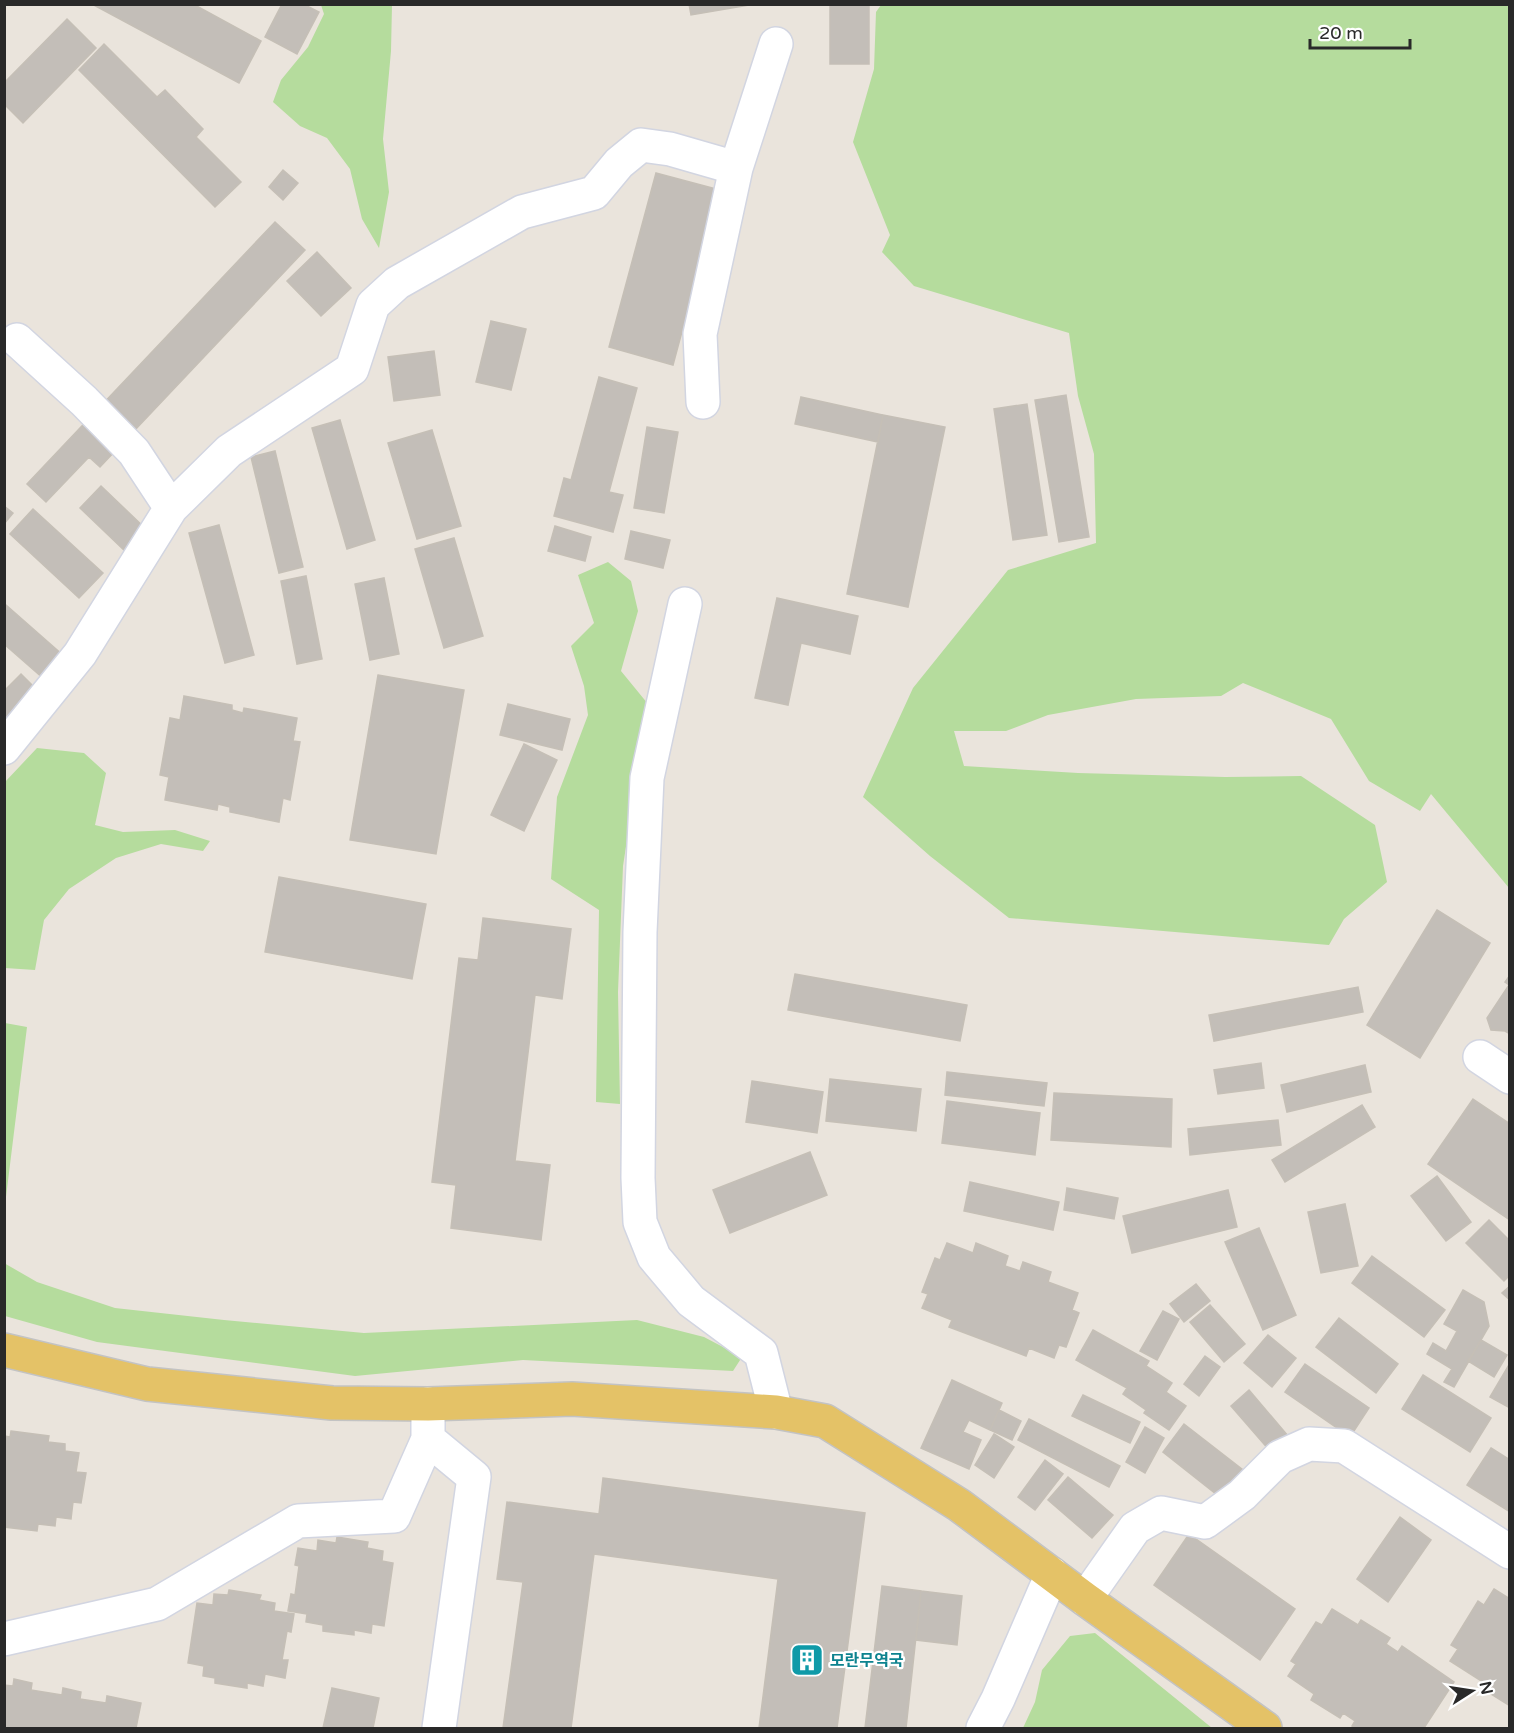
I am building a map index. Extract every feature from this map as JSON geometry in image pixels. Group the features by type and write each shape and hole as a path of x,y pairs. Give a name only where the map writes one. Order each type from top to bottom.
{"main road":[{"path":"4,1350 147,1384 332,1403 428,1404 572,1399 776,1412 825,1421 959,1505 1265,1728"}],"street":[{"path":"703,402 700,334 736,168 776,44"},
{"path":"4,748 80,654 171,508 229,451 352,369 373,304 398,283 522,212 594,193 619,163 641,145 670,149 736,168"},
{"path":"17,340 84,401 134,452 171,508"},
{"path":"685,604 647,778 640,932 638,1178 640,1222 654,1257 691,1301 761,1353 776,1412"},
{"path":"1480,1056 1509,1077"},
{"path":"4,1639 157,1604 298,1521 394,1516 428,1439 428,1404"},
{"path":"428,1439 474,1477 439,1728"},
{"path":"1085,1599 1134,1528 1161,1514 1205,1522 1242,1495 1280,1457 1310,1444 1344,1446 1509,1552"},
{"path":"982,1728 998,1700 1052,1574"}],"green space":[{"path":"321,5 392,5 391,51 383,139 389,192 379,248 362,219 350,169 327,138 300,126 273,102 281,80 308,47 324,14"},
{"path":"881,5 1509,5 1509,888 1431,794 1420,811 1369,781 1331,719 1243,683 1221,696 1136,699 1048,715 1006,731 954,731 964,766 1078,773 1225,777 1301,776 1375,825 1387,882 1344,919 1329,945 1009,918 930,856 863,797 913,688 1008,570 1096,543 1094,454 1078,396 1069,333 914,286 882,252 890,235 853,142 874,69 876,12"},
{"path":"608,562 631,581 638,611 621,671 648,704 623,866 618,992 620,1104 596,1102 599,910 551,879 557,797 588,715 584,686 571,646 594,623 578,575"},
{"path":"37,748 84,753 106,773 95,825 123,832 175,830 210,841 203,851 161,844 116,858 69,889 44,920 35,970 5,968 5,782"},
{"path":"4,1023 27,1027 5,1205"},
{"path":"4,1263 37,1282 115,1308 364,1333 637,1320 704,1337 742,1357 733,1371 523,1360 355,1376 97,1342 5,1316"},
{"path":"1095,1633 1212,1728 1023,1728 1035,1702 1042,1670 1070,1636"}],"building":[{"path":"92,4 193,4 261,41 239,83"},
{"path":"282,4 308,4 307,6 319,12 297,54 265,37"},
{"path":"689,4 755,4 691,15"},
{"path":"830,4 869,4 869,64 830,64"},
{"path":"67,19 96,48 23,123 4,104 4,83"},
{"path":"104,44 157,97 165,90 203,129 196,137 241,182 215,207 79,70"},
{"path":"283,170 298,183 283,200 269,187"},
{"path":"656,173 720,190 673,365 609,347"},
{"path":"275,222 305,250 100,467 89,457 46,502 27,484"},
{"path":"317,252 351,288 321,316 287,281"},
{"path":"491,321 526,329 511,390 476,382"},
{"path":"434,351 440,395 394,401 388,357"},
{"path":"599,377 637,388 609,492 623,495 613,532 554,516 564,478 571,480"},
{"path":"1066,395 1089,537 1059,542 1035,400"},
{"path":"801,397 883,415 878,442 795,424"},
{"path":"1027,404 1047,535 1013,540 994,409"},
{"path":"883,415 945,427 908,607 847,594"},
{"path":"340,420 375,540 347,549 312,428"},
{"path":"647,427 678,432 664,513 634,508"},
{"path":"432,430 461,526 417,539 388,443"},
{"path":"275,451 303,567 279,573 251,457"},
{"path":"101,486 148,531 128,554 80,508"},
{"path":"4,506 13,513 4,524"},
{"path":"33,509 103,573 79,598 10,534"},
{"path":"219,525 254,655 225,663 189,533"},
{"path":"555,526 591,537 585,561 548,551"},
{"path":"631,531 670,540 663,568 625,559"},
{"path":"454,538 483,636 444,648 415,549"},
{"path":"306,576 322,659 297,664 281,581"},
{"path":"384,578 399,654 370,660 355,584"},
{"path":"777,598 858,616 850,654 801,643 788,705 755,698"},
{"path":"6,605 64,656 44,679 4,644"},
{"path":"21,674 37,690 4,724 4,691"},
{"path":"378,675 464,690 436,854 350,840"},
{"path":"184,696 232,705 232,710 243,713 244,708 297,718 293,741 300,742 290,800 283,798 279,822 230,812 230,807 218,804 217,810 165,800 169,777 160,775 170,718 180,720"},
{"path":"508,704 570,719 562,750 500,735"},
{"path":"524,744 557,760 524,831 491,815"},
{"path":"279,877 426,904 412,979 265,952"},
{"path":"1437,910 1490,943 1420,1058 1367,1025"},
{"path":"483,918 571,929 562,999 535,995 515,1161 550,1165 541,1240 451,1228 456,1185 432,1182 459,958 478,960"},
{"path":"795,974 967,1005 960,1041 788,1010"},
{"path":"1510,975 1510,1034 1505,1031 1491,1030 1487,1018 1509,985 1505,982"},
{"path":"1358,987 1363,1012 1214,1041 1209,1015"},
{"path":"1261,1063 1264,1088 1218,1094 1214,1070"},
{"path":"1365,1065 1371,1092 1287,1112 1281,1085"},
{"path":"947,1072 1047,1083 1044,1106 945,1095"},
{"path":"830,1079 921,1089 916,1131 826,1121"},
{"path":"752,1081 823,1092 817,1133 746,1122"},
{"path":"1054,1093 1172,1099 1171,1147 1051,1140"},
{"path":"1473,1099 1510,1124 1510,1220 1428,1164"},
{"path":"947,1101 1040,1113 1035,1155 942,1143"},
{"path":"1362,1105 1375,1127 1285,1182 1272,1160"},
{"path":"1278,1120 1281,1145 1190,1155 1188,1129"},
{"path":"810,1152 827,1195 730,1233 713,1190"},
{"path":"1437,1176 1471,1222 1446,1241 1411,1196"},
{"path":"970,1182 1059,1202 1053,1230 964,1211"},
{"path":"1067,1188 1118,1198 1114,1219 1064,1210"},
{"path":"1228,1190 1237,1227 1132,1253 1123,1216"},
{"path":"1345,1204 1358,1266 1321,1273 1308,1212"},
{"path":"1489,1220 1510,1241 1510,1275 1504,1281 1466,1243"},
{"path":"1259,1228 1296,1315 1263,1330 1225,1242"},
{"path":"947,1243 973,1253 976,1243 1008,1256 1005,1266 1020,1271 1023,1262 1051,1272 1048,1282 1078,1293 1072,1310 1079,1313 1066,1347 1059,1345 1054,1358 1029,1348 1026,1356 949,1327 952,1320 922,1308 928,1294 922,1292 935,1258 940,1260"},
{"path":"1372,1256 1445,1310 1424,1337 1352,1283"},
{"path":"1196,1284 1210,1301 1184,1322 1170,1304"},
{"path":"1510,1286 1510,1300 1502,1293"},
{"path":"1463,1290 1484,1302 1489,1326 1454,1387 1444,1382 1452,1369 1427,1354 1433,1343 1446,1351 1457,1331 1444,1324"},
{"path":"1210,1305 1245,1344 1224,1362 1190,1322"},
{"path":"1163,1311 1179,1319 1157,1360 1140,1351"},
{"path":"1339,1318 1398,1364 1376,1393 1316,1347"},
{"path":"1093,1330 1149,1361 1146,1366 1172,1383 1166,1392 1186,1406 1169,1430 1144,1413 1146,1410 1123,1394 1127,1388 1076,1360"},
{"path":"1268,1335 1296,1358 1272,1387 1244,1363"},
{"path":"1481,1340 1507,1355 1494,1377 1468,1361"},
{"path":"1205,1356 1220,1367 1199,1396 1184,1384"},
{"path":"1510,1363 1510,1408 1490,1397"},
{"path":"1305,1364 1369,1408 1350,1437 1285,1392"},
{"path":"1423,1375 1491,1418 1470,1452 1402,1409"},
{"path":"952,1380 1002,1403 990,1430 969,1420 963,1432 981,1440 969,1469 921,1448"},
{"path":"1249,1390 1288,1436 1270,1451 1231,1406"},
{"path":"1083,1395 1140,1422 1130,1443 1072,1416"},
{"path":"999,1410 1021,1421 1012,1440 990,1430"},
{"path":"1029,1419 1120,1466 1109,1487 1018,1440"},
{"path":"1184,1424 1243,1470 1221,1498 1163,1452"},
{"path":"1145,1427 1164,1438 1145,1473 1126,1462"},
{"path":"11,1431 49,1436 48,1442 65,1444 65,1451 79,1453 76,1472 86,1473 81,1503 73,1502 71,1519 56,1517 55,1526 38,1524 37,1531 4,1527 4,1436 10,1437"},
{"path":"994,1434 1014,1447 994,1478 975,1465"},
{"path":"1491,1448 1510,1460 1510,1512 1467,1485"},
{"path":"1045,1460 1063,1474 1035,1510 1018,1497"},
{"path":"1068,1477 1113,1515 1092,1538 1048,1500"},
{"name":"모란무역국","path":"603,1478 865,1513 837,1728 759,1728 778,1579 594,1554 571,1728 503,1728 523,1582 497,1579 507,1502 599,1514"},
{"path":"1400,1517 1431,1540 1388,1602 1357,1579"},
{"path":"1189,1534 1295,1609 1260,1660 1154,1585"},
{"path":"337,1537 368,1542 367,1548 383,1551 382,1561 393,1563 384,1626 372,1624 371,1633 354,1630 354,1635 323,1631 323,1625 306,1622 307,1614 288,1611 291,1594 295,1595 299,1566 295,1565 298,1548 317,1551 318,1540 336,1543"},
{"path":"882,1586 921,1591 906,1728 865,1728"},
{"path":"1494,1589 1510,1599 1510,1706 1491,1694 1494,1689 1450,1661 1458,1649 1451,1645 1478,1601 1484,1605"},
{"path":"229,1590 261,1595 259,1600 275,1603 274,1611 294,1614 291,1632 287,1631 282,1660 288,1660 285,1678 265,1674 263,1686 247,1683 247,1688 215,1683 215,1678 203,1676 204,1666 188,1663 197,1603 213,1605 214,1594 228,1595"},
{"path":"921,1591 962,1596 957,1645 916,1640"},
{"path":"1332,1609 1358,1625 1361,1620 1390,1638 1386,1644 1398,1652 1402,1646 1454,1682 1424,1728 1355,1728 1352,1726 1355,1721 1343,1713 1340,1718 1311,1700 1314,1694 1288,1676 1296,1664 1291,1661 1316,1622 1322,1625"},
{"path":"14,1679 32,1683 31,1690 62,1695 63,1688 81,1692 80,1699 106,1703 107,1696 141,1703 136,1728 4,1728 4,1685 13,1686"},
{"path":"332,1688 379,1698 373,1728 323,1728"}],"place":[{"name":"모란무역국","path":"807,1660"}]}
